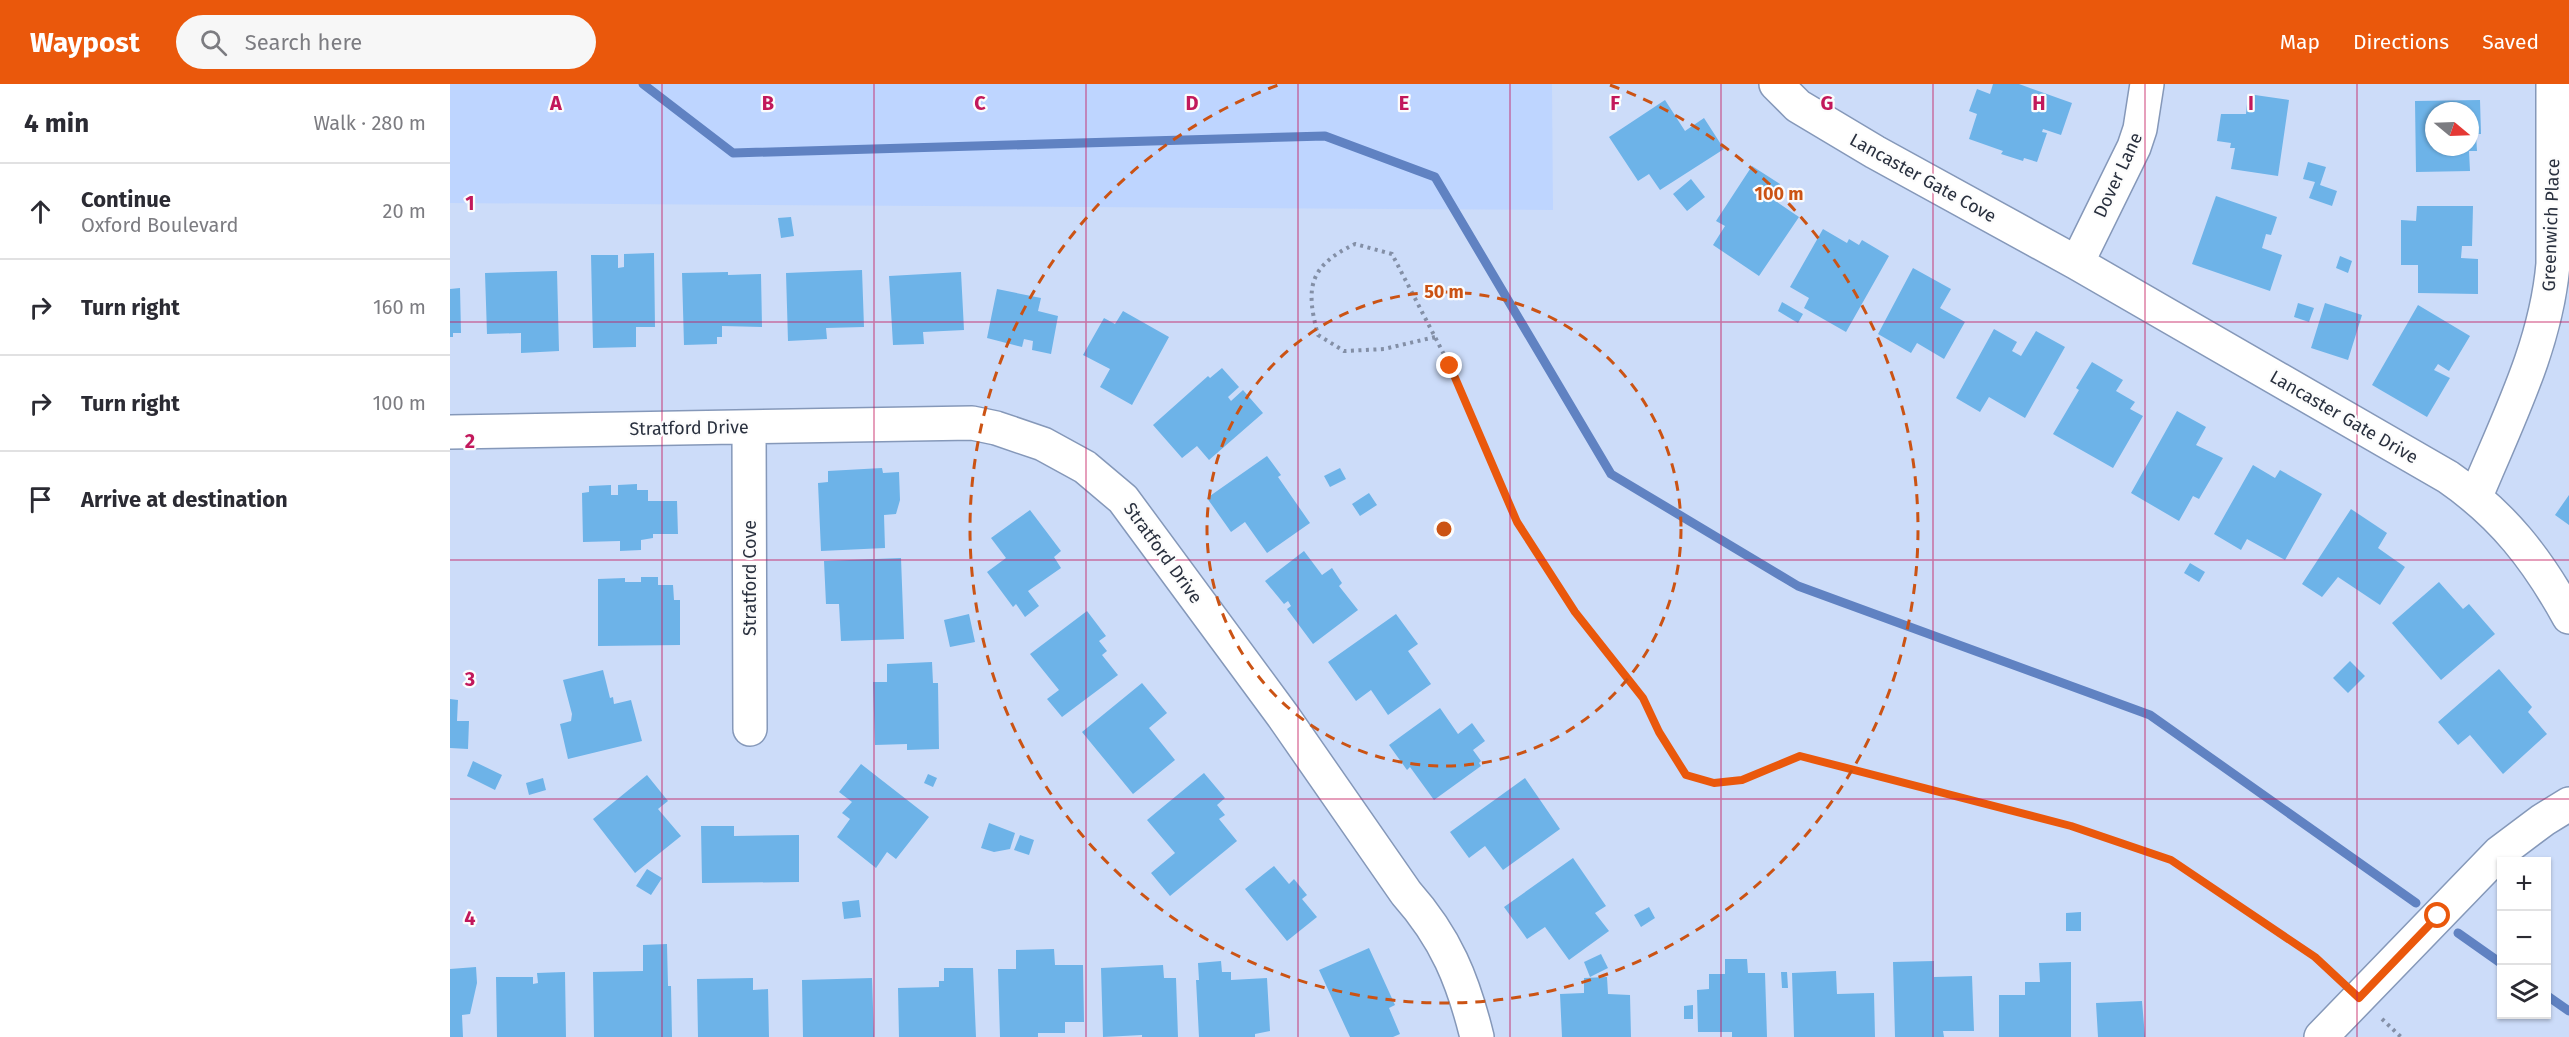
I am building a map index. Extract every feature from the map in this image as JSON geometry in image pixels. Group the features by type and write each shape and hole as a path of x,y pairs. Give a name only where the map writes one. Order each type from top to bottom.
{"street":[{"name":"Lancaster Gate Cove","path":"1776,84 1798,106 1875,152 2077,263"},
{"name":"Dover Lane","path":"2077,263 2134,147 2140,129 2146,84"},
{"name":"Greenwich Place","path":"2476,496 2538,344 2550,292 2553,253 2553,84"},
{"name":"Lancaster Gate Drive","path":"2077,263 2448,477 2476,496 2517,536 2547,577 2569,617"},
{"name":"Stratford Drive","path":"450,432 972,423 996,428 1043,444 1085,467 1123,499 1283,716 1448,951 1467,996 1477,1037"},
{"name":"Stratford Cove","path":"749,427 750,729"},
{"path":"2321,1037 2499,853 2543,820 2569,804"}],"path":[{"path":"1434,337 1384,349 1344,351 1318,335 1310,308 1313,278 1334,254 1355,244 1392,254 1450,366 1517,522 1575,612 1643,698 1659,732 1686,775 1714,783 1742,780 1800,756 2071,826 2171,860 2315,957 2401,1037"}],"shaded area":[{"path":"450,84 1552,84 1553,210 450,203"}],"building":[{"path":"1993,84 2019,84 2072,103 2061,135 2043,129 2042,132 2047,133 2037,162 2024,158 2023,161 2001,154 2003,151 1969,139 1977,114 1969,111 1977,89 1990,94"},
{"path":"2248,94 2289,100 2278,176 2231,169 2235,148 2230,148 2231,143 2217,141 2221,114 2246,114"},
{"path":"1665,100 1685,131 1704,118 1724,149 1660,190 1649,174 1638,181 1609,137"},
{"path":"2480,100 2481,134 2479,134 2479,102 2425,102 2425,156 2469,156 2470,171 2416,172 2415,101"},
{"path":"2308,162 2326,167 2320,185 2337,191 2332,206 2309,198 2315,182 2303,179"},
{"path":"1752,166 1780,184 1771,198 1799,217 1759,276 1713,245 1725,226 1716,221"},
{"path":"1691,179 1705,197 1687,211 1673,194"},
{"path":"2216,196 2277,217 2271,235 2266,234 2262,248 2282,255 2270,291 2192,264"},
{"path":"2417,206 2473,206 2472,246 2462,246 2461,258 2478,259 2478,294 2418,293 2418,265 2401,265 2401,220 2416,221"},
{"path":"791,217 794,236 781,238 778,218"},
{"path":"1823,229 1847,243 1849,239 1859,245 1862,240 1889,256 1846,332 1804,308 1809,298 1790,287"},
{"path":"654,253 655,327 636,327 636,347 593,348 591,255 618,255 618,268 624,267 624,254"},
{"path":"2340,256 2352,261 2348,273 2336,268"},
{"path":"1913,268 1951,289 1940,308 1965,322 1944,359 1917,343 1911,353 1878,334"},
{"path":"862,270 864,327 826,328 827,339 788,341 786,273"},
{"path":"557,271 559,351 521,353 521,333 487,334 485,273"},
{"path":"728,272 728,275 761,274 762,327 722,326 722,337 717,337 717,344 684,345 682,273"},
{"path":"961,272 964,330 923,332 924,344 893,345 889,276"},
{"path":"460,288 461,333 453,333 453,337 450,337 450,289"},
{"path":"997,289 1041,298 1038,311 1058,316 1051,354 1032,350 1033,341 1024,339 1022,347 987,338"},
{"path":"1782,302 1803,314 1798,323 1778,311"},
{"path":"2298,303 2314,308 2309,322 2294,317"},
{"path":"2325,303 2362,315 2348,360 2311,348"},
{"path":"2418,305 2470,336 2449,371 2438,364 2434,370 2450,378 2427,417 2372,385"},
{"path":"1123,311 1169,337 1132,405 1100,387 1110,369 1083,355 1104,318 1115,324"},
{"path":"1994,329 2017,342 2012,351 2021,356 2036,331 2065,347 2025,418 1989,397 1980,412 1956,398"},
{"path":"2092,362 2123,380 2116,391 2135,402 2130,409 2143,416 2113,468 2053,434 2079,390 2076,388"},
{"path":"1222,368 1239,387 1228,397 1231,401 1243,390 1263,413 1209,460 1197,446 1182,458 1153,425 1208,376 1210,378"},
{"path":"2177,411 2206,427 2196,445 2223,458 2199,499 2193,496 2179,521 2131,493"},
{"path":"1267,456 1281,475 1278,477 1310,523 1267,553 1245,522 1231,532 1207,498"},
{"path":"2253,465 2275,478 2280,470 2322,494 2285,560 2247,539 2241,550 2214,534"},
{"path":"882,468 883,473 899,472 900,500 896,514 884,515 885,548 821,551 818,483 828,482 828,471"},
{"path":"1340,468 1346,479 1330,487 1324,476"},
{"path":"637,484 637,490 648,490 648,501 677,501 678,534 653,534 653,538 641,540 641,550 620,551 620,541 583,542 582,493 589,492 589,486 611,485 611,495 618,495 618,485"},
{"path":"1369,493 1377,505 1360,516 1352,504"},
{"path":"2569,495 2569,525 2555,515"},
{"path":"2351,509 2387,533 2378,548 2405,567 2380,605 2338,577 2322,597 2302,584"},
{"path":"1030,510 1061,551 1054,557 1061,568 1028,591 1039,606 1025,617 1016,604 1013,607 987,572 1006,558 991,538"},
{"path":"1304,551 1322,575 1332,568 1342,583 1339,586 1358,610 1313,644 1287,609 1291,606 1288,601 1284,604 1265,581"},
{"path":"901,558 904,639 841,641 839,604 826,604 824,561"},
{"path":"2190,563 2205,572 2199,582 2184,573"},
{"path":"641,577 658,577 658,585 673,585 674,600 680,600 680,645 598,646 598,579 625,578 625,582 641,582"},
{"path":"2439,582 2463,609 2469,604 2495,634 2441,680 2392,623"},
{"path":"1087,611 1106,636 1099,641 1107,651 1102,655 1118,675 1062,717 1047,699 1059,690 1030,654"},
{"path":"969,614 975,642 950,647 944,620"},
{"path":"1396,614 1418,644 1408,651 1431,684 1388,715 1371,690 1356,701 1328,662"},
{"path":"2350,661 2365,676 2348,693 2333,678"},
{"path":"932,662 933,683 938,683 939,749 907,750 907,744 875,745 873,682 887,682 887,664"},
{"path":"2499,669 2532,707 2528,712 2547,734 2503,774 2470,735 2458,745 2438,722"},
{"path":"603,670 610,698 613,697 614,704 631,700 642,741 568,759 560,724 571,721 572,714 563,680"},
{"path":"1142,683 1167,713 1149,728 1175,760 1133,794 1082,732"},
{"path":"450,699 458,700 457,721 469,721 468,749 450,748"},
{"path":"1440,708 1458,734 1472,723 1485,741 1473,750 1481,761 1479,763 1481,766 1434,800 1410,767 1407,770 1389,745"},
{"path":"473,761 502,775 495,790 467,776"},
{"path":"861,764 929,817 896,859 887,852 876,868 837,837 850,819 842,813 852,802 839,792"},
{"path":"1204,773 1225,798 1217,805 1225,815 1219,819 1237,841 1170,896 1151,873 1175,853 1147,820"},
{"path":"928,774 937,778 933,787 924,783"},
{"path":"647,775 668,801 658,809 681,836 635,873 593,819"},
{"path":"543,778 546,790 529,795 526,783"},
{"path":"1525,778 1560,829 1503,870 1485,846 1469,858 1450,832"},
{"path":"989,823 1015,833 1010,849 994,852 981,848"},
{"path":"701,826 734,826 734,836 799,835 799,882 702,883"},
{"path":"1020,835 1034,840 1029,855 1014,850"},
{"path":"1573,858 1606,906 1595,913 1609,931 1569,960 1545,927 1527,939 1504,907"},
{"path":"1274,866 1289,884 1294,879 1307,895 1302,899 1317,917 1287,941 1245,889"},
{"path":"647,869 662,878 651,895 636,886"},
{"path":"859,900 861,917 844,919 842,902"},
{"path":"1649,907 1655,918 1641,927 1634,915"},
{"path":"2081,912 2081,931 2066,931 2066,913"},
{"path":"667,944 672,1037 594,1037 593,972 643,971 643,945"},
{"path":"1369,948 1395,1005 1389,1008 1400,1034 1393,1037 1350,1037 1319,970"},
{"path":"1054,949 1055,965 1083,965 1084,1022 1065,1022 1065,1033 1038,1033 1038,1037 1000,1037 998,969 1016,969 1016,950"},
{"path":"1601,954 1608,968 1590,977 1584,962"},
{"path":"1725,959 1747,959 1748,973 1765,973 1767,1037 1732,1037 1732,1032 1698,1032 1697,990 1709,989 1709,974 1725,974"},
{"path":"1221,961 1222,972 1231,972 1231,980 1267,978 1270,1031 1255,1034 1255,1037 1199,1037 1196,980 1199,980 1198,963"},
{"path":"1934,961 1934,977 1972,976 1974,1031 1943,1031 1944,1037 1895,1037 1893,962"},
{"path":"2071,962 2071,1037 1999,1037 1999,995 2025,995 2025,982 2040,982 2039,963"},
{"path":"1163,965 1164,978 1176,978 1178,1037 1142,1037 1142,1035 1103,1037 1101,968"},
{"path":"476,967 477,983 470,1014 462,1015 463,1037 450,1037 450,969"},
{"path":"944,968 973,968 976,1037 899,1037 898,988 939,987 939,981 944,981"},
{"path":"1836,971 1837,994 1874,993 1875,1037 1794,1037 1792,973"},
{"path":"565,972 566,1037 497,1037 496,977 533,977 533,984 538,983 537,973"},
{"path":"1781,972 1787,972 1788,988 1782,988"},
{"path":"1607,977 1608,994 1630,995 1631,1037 1562,1037 1560,994 1584,993 1584,978"},
{"path":"753,978 753,990 768,989 769,1037 698,1037 697,979"},
{"path":"872,978 874,1037 803,1037 802,980"},
{"path":"2142,1001 2145,1037 2098,1037 2096,1003"},
{"path":"1693,1005 1693,1019 1684,1019 1684,1006"}],"waterway":[{"path":"643,84 733,153 1325,136 1435,177 1611,474 1798,586 2150,715 2416,903"},
{"path":"2458,933 2497,960"},
{"path":"2551,998 2569,1011"}],"route":[{"path":"1450,366 1517,522 1575,612 1643,698 1659,732 1686,775 1714,783 1742,780 1800,756 2071,826 2171,860 2315,957 2359,998 2438,916"}]}
